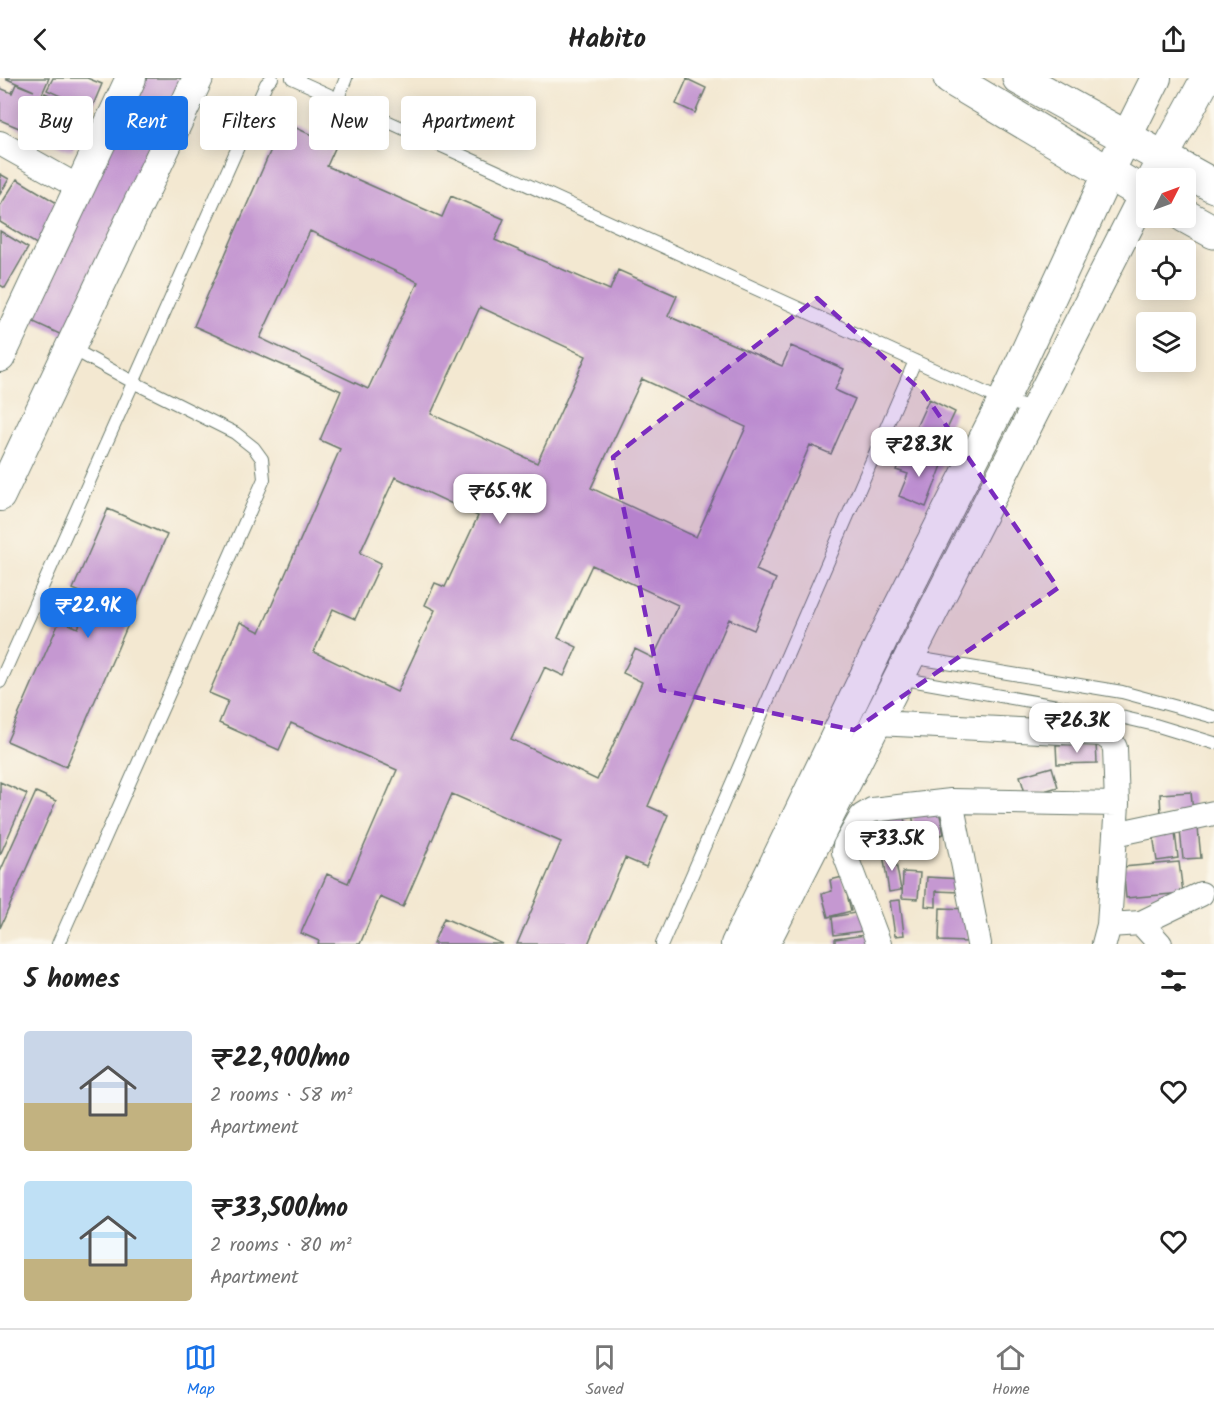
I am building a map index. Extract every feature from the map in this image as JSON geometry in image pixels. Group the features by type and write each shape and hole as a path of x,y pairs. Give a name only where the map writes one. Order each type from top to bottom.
{"main road":[{"path":"950,78 1109,172 1136,179"},
{"path":"1019,78 1127,137 1142,168"},
{"path":"1196,185 1214,186"},
{"path":"1196,222 1214,232"}],"street":[{"path":"0,357 9,314 80,188 131,78"},
{"path":"0,496 198,78"},
{"path":"764,944 798,847 886,632 1003,401 1109,172 1156,78"},
{"path":"1158,168 1205,83"},
{"path":"0,143 80,188"},
{"path":"736,944 876,723 1136,211"},
{"path":"876,723 1102,734 1111,740 1115,748 1117,804 1107,934 1141,923 1201,894"},
{"path":"879,944 844,852 862,816 872,810 951,801 1117,804"},
{"path":"951,801 979,944"},
{"path":"1115,834 1214,813"},
{"path":"1141,923 1160,944"}],"lane":[{"path":"0,682 266,84 272,78"},
{"path":"291,78 333,96"},
{"path":"339,96 346,78"},
{"path":"389,121 1003,401 1035,409"},
{"path":"58,944 264,479 262,459 254,448 235,433 70,348"},
{"path":"662,944 915,361"},
{"path":"904,667 1122,692 1214,717"},
{"path":"904,667 1155,724 1214,743"}],"highlighted area":[{"path":"817,298 923,392 1058,588 854,730 661,690 613,457"}],"building":[{"path":"5,78 49,78 41,96 18,96 18,128 0,120 0,88 12,93 16,84 34,91"},
{"path":"53,78 87,78 102,84 93,105 93,96 60,96 47,90"},
{"path":"132,78 203,78 188,111 188,96 124,96"},
{"path":"687,79 706,88 695,113 676,104"},
{"path":"297,128 309,134 309,150 334,150 327,166 442,217 451,196 504,219 495,240 610,290 618,270 677,296 668,316 782,366 791,346 844,369 835,390 855,399 831,454 810,445 756,570 776,579 754,630 729,619 648,806 668,815 646,867 625,858 588,944 517,944 561,842 452,794 403,907 380,897 360,944 318,944 319,941 301,933 327,874 348,883 397,770 291,723 279,750 219,723 228,701 209,693 240,622 260,632 340,449 320,440 341,391 194,326 271,150 297,150","holes":["310,231 418,282 368,389 260,338","480,307 586,356 537,463 431,414","642,379 746,427 696,537 591,488","395,477 478,516 445,587 435,583 425,605 435,610 397,692 314,652 333,609 355,619 381,563 360,553","592,565 678,605 653,658 635,649 623,673 642,682 597,780 511,739 545,667 564,676 577,647 558,638"]},
{"path":"105,137 105,150 170,150 81,344 23,317"},
{"path":"0,174 9,179 0,194"},
{"path":"17,179 62,206 38,245 0,222 0,206"},
{"path":"0,231 28,248 5,288 0,285"},
{"path":"929,399 955,412 939,446 913,434"},
{"path":"917,453 943,463 926,507 899,496 908,474 896,470 901,458 913,463"},
{"path":"108,509 167,535 66,767 7,741 60,620 78,628 92,597 73,589"},
{"path":"1096,743 1097,763 1057,764 1056,745"},
{"path":"1052,767 1058,787 1026,796 1020,776"},
{"path":"0,782 27,794 0,855"},
{"path":"36,792 56,801 0,928 0,872"},
{"path":"1191,792 1193,812 1161,814 1160,794"},
{"path":"939,811 944,834 917,841 912,814"},
{"path":"903,814 908,835 883,841 878,820"},
{"path":"1198,828 1201,858 1183,859 1180,830"},
{"path":"1175,832 1178,858 1157,861 1153,835"},
{"path":"881,839 884,849 861,857 858,847"},
{"path":"894,852 901,890 889,892 883,854"},
{"path":"1179,862 1183,893 1126,898 1123,867"},
{"path":"903,872 920,873 918,899 902,898"},
{"path":"843,877 851,911 828,917 822,894 832,891 830,880"},
{"path":"927,877 961,879 960,892 936,891 936,907 925,906"},
{"path":"900,900 904,935 895,936 890,901"},
{"path":"940,908 969,909 968,942 939,941"},
{"path":"866,911 869,930 834,935 832,917"},
{"path":"444,918 503,944 433,944"},
{"path":"873,934 875,944 835,944 835,939"}]}
